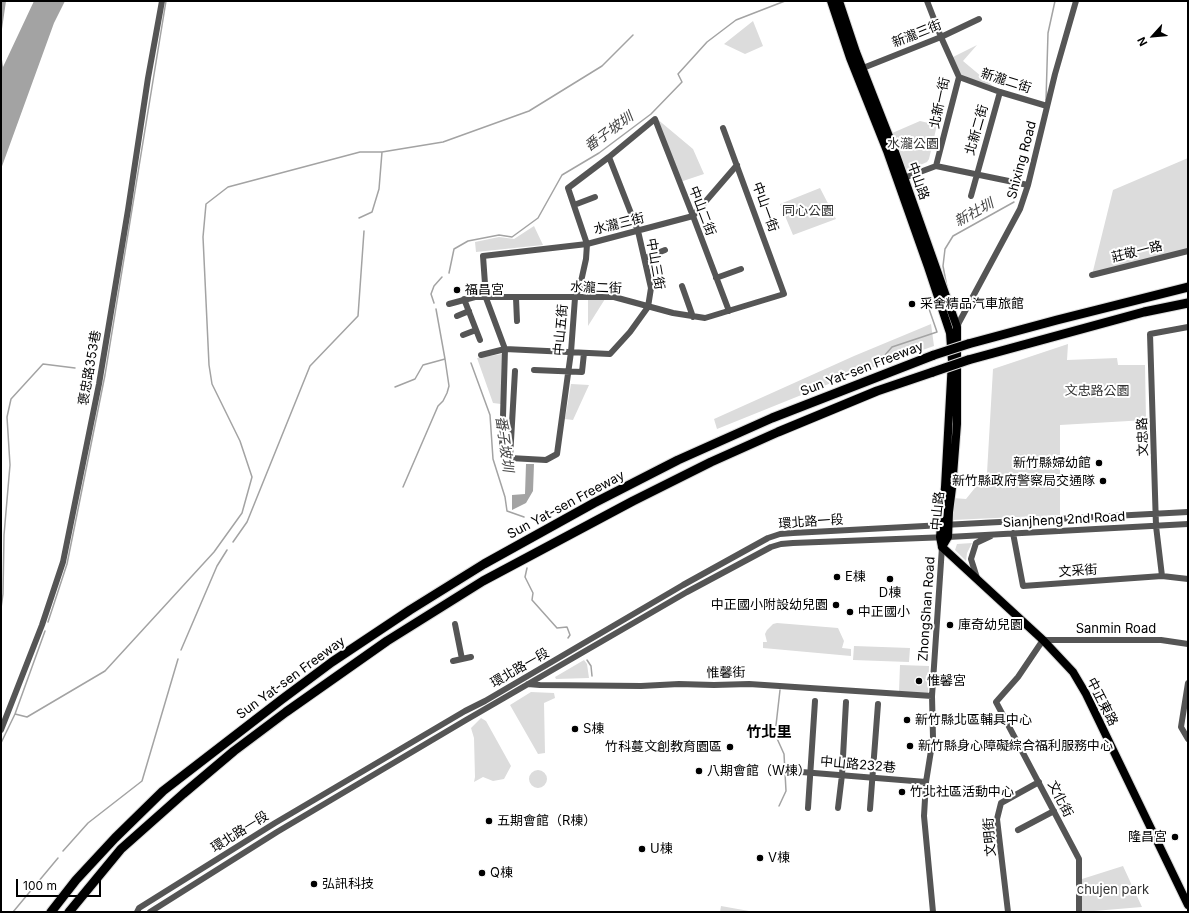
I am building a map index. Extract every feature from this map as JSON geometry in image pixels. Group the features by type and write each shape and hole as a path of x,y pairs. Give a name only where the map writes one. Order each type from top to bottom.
{"highway":[{"name":"Sun Yat-sen Freeway","path":"51,912 76,880 115,838 163,791 287,695 332,662 410,610 484,564 594,503 678,460 772,418 934,355 968,344 1057,320 1188,287"},
{"name":"Sun Yat-sen Freeway","path":"69,912 121,849 234,751 387,641 483,581 633,501 711,462 876,391 968,360 1144,312 1188,303"}],"main road":[{"name":"中山路","path":"831,1 850,58 898,180 950,333 952,361 945,487 945,524"},
{"name":"中山路","path":"839,1 957,327 956,424 942,547"},
{"name":"中正東路","path":"942,547 1043,640 1073,672 1086,694 1188,905"}],"street":[{"name":"褒忠路353巷","path":"1,730 42,625 63,562 99,384 126,224 148,78 162,1"},
{"name":"北新一街","path":"927,1 958,78 936,166"},
{"name":"Shixing Road","path":"950,333 957,327 1020,210 1028,185 1055,74 1076,1"},
{"name":"新瀧三街","path":"863,68 941,37 980,19"},
{"name":"新瀧二街","path":"958,78 1048,106"},
{"name":"北新二街","path":"971,196 1000,92"},
{"name":"中山二街","path":"609,157 655,119 729,311"},
{"name":"中山一街","path":"723,128 784,294"},
{"name":"中山五街","path":"510,458 546,460 557,454 568,372 575,298 580,286 586,259 586,244 568,188 609,157"},
{"name":"中山三街","path":"609,157 638,230 651,288 648,307"},
{"path":"693,216 737,165"},
{"path":"904,178 936,166 1028,185"},
{"path":"574,205 595,197"},
{"name":"水瀧三街","path":"486,298 483,256 586,244 693,216"},
{"path":"645,258 665,250"},
{"name":"莊敬一路","path":"1092,275 1188,251"},
{"path":"716,278 741,269"},
{"path":"682,286 693,317"},
{"name":"水瀧二街","path":"449,304 475,297 614,297 673,313 705,318 784,294"},
{"path":"486,298 505,349 502,450 510,458"},
{"path":"516,298 517,321"},
{"path":"464,299 480,340"},
{"path":"481,355 505,349 610,354 630,332 648,307"},
{"path":"457,316 469,311"},
{"name":"文忠路","path":"1162,576 1156,526 1150,334 1188,327"},
{"path":"463,335 476,330"},
{"path":"534,370 582,372 584,353"},
{"path":"510,458 515,371"},
{"name":"Sianjheng 2nd Road","path":"945,524 1188,512"},
{"name":"環北路一段","path":"137,912 139,908 275,824 465,711 522,680 684,585 768,538 780,534 945,524"},
{"name":"Sianjheng 2nd Road","path":"944,537 1188,524"},
{"name":"文采街","path":"1014,533 1023,586 1162,576 1188,579"},
{"path":"977,578 971,559 976,543 993,534"},
{"name":"環北路一段","path":"150,912 277,832 687,592 771,547 793,543 944,537"},
{"name":"ZhongShan Road","path":"933,912 924,816 926,782 933,738 932,696 942,547"},
{"path":"455,624 462,659"},
{"name":"Sanmin Road","path":"1043,640 1161,640 1188,644"},
{"name":"文化街","path":"1043,640 1018,677 996,702 1079,860 1079,912"},
{"path":"453,661 471,657"},
{"name":"惟馨街","path":"522,680 529,684 641,686 680,684 714,686 749,684 932,696"},
{"path":"1188,683 1181,727 1188,740"},
{"path":"808,808 815,702"},
{"path":"838,808 842,775 846,702"},
{"path":"870,809 878,704"},
{"name":"中山路232巷","path":"789,771 926,782"},
{"name":"文明街","path":"1008,912 997,818 1001,803 1039,782"},
{"path":"1018,830 1054,811"}],"green space":[{"path":"753,21 763,46 745,54 724,44"},
{"path":"977,45 963,61 1000,92 959,77 951,58"},
{"path":"656,118 693,149 704,174 680,182"},
{"name":"水瀧公園","path":"920,121 937,125 929,159 927,162 902,173 890,134"},
{"path":"1188,158 1188,251 1092,275 1113,190"},
{"name":"同心公園","path":"820,188 836,219 793,235 780,204"},
{"path":"534,226 543,245 476,252 475,242 499,237 514,239"},
{"path":"605,299 588,326 588,300"},
{"path":"931,324 934,346 851,375 717,429 714,419 854,356"},
{"name":"文忠路公園","path":"1068,344 1067,360 1117,358 1118,365 1145,365 1146,420 1060,425 1060,515 952,520 953,498 966,499 987,473 993,369"},
{"path":"502,354 501,404 493,403 477,358"},
{"path":"571,384 589,385 573,420 565,419"},
{"path":"972,543 967,553 966,561 955,550 957,544"},
{"path":"777,623 838,628 844,641 842,648 851,649 851,656 763,648 763,642 767,642 765,634 767,630 773,624"},
{"path":"854,646 910,648 909,662 853,660"},
{"path":"584,660 587,664 589,678 556,679 555,677"},
{"path":"900,665 929,666 928,694 899,692"},
{"path":"531,692 554,693 555,698 544,703 545,753 538,754 510,705"},
{"path":"481,718 486,721 511,766 504,779 493,781 483,777 474,782 474,738 471,728"},
{"path":"534,770 542,770 547,775 545,786 542,788 534,788 529,783 529,775"},
{"name":"chujen park","path":"1123,866 1142,907 1082,912 1082,879"},
{"path":"721,906 749,911 749,912 720,912"}],"shaded area":[{"path":"1,1 6,1 1,36"},
{"path":"34,1 65,1 54,23 1,169 1,52 3,67"},
{"path":"526,464 534,464 533,491 526,503 512,510 512,495 525,494"}],"waterway":[{"path":"48,622 67,564 105,375 166,1"},
{"name":"番子坡圳","path":"449,273 454,249 468,241 499,235 512,237 538,218 562,175 599,153 651,114 682,82 678,74 707,42 736,20 785,1"},
{"name":"新社圳","path":"1046,100 1048,33 1055,1"},
{"path":"15,714 27,717 105,671 214,552 242,513 252,477 240,441 212,384 209,365 203,237 206,204 228,187 360,152 382,152 443,142 529,111 602,66 633,35"},
{"path":"359,218 372,212 379,189 382,152"},
{"name":"新社圳","path":"947,287 943,266 945,249 953,236 1014,202"},
{"path":"233,542 247,522 310,366 358,316 364,231"},
{"path":"434,303 431,294 434,286 442,277"},
{"name":"新社圳","path":"879,362 892,347 937,332 927,303"},
{"path":"403,487 438,406 443,401 449,386 436,309"},
{"path":"395,387 415,379 423,365 445,359"},
{"name":"番子坡圳","path":"471,363 490,415 493,459 505,497 507,511 524,517"},
{"path":"1,608 3,594 4,535 10,465 7,417 11,399 43,364 75,368"},
{"path":"181,650 217,566 227,550"},
{"name":"番子坡圳","path":"527,568 525,577 533,593 532,600 557,628 567,627 570,635 568,638"},
{"path":"1,743 15,714 45,631"},
{"path":"63,851 88,823 142,781 178,659"},
{"path":"587,660 591,666 592,676"},
{"name":"新社圳","path":"779,806 786,791 784,754 775,734 780,690"},
{"path":"13,912 58,858"}],"place":[{"name":"福昌宮","path":"457,290"},
{"name":"采舍精品汽車旅館","path":"912,304"},
{"name":"新竹縣婦幼館","path":"1099,463"},
{"name":"新竹縣政府警察局交通隊","path":"1103,481"},
{"name":"E棟","path":"837,577"},
{"name":"D棟","path":"890,579"},
{"name":"中正國小附設幼兒園","path":"836,605"},
{"name":"中正國小","path":"850,612"},
{"name":"庫奇幼兒園","path":"950,625"},
{"name":"惟馨宮","path":"919,681"},
{"name":"新竹縣北區輔具中心","path":"907,720"},
{"name":"S棟","path":"575,729"},
{"name":"新竹縣身心障礙綜合福利服務中心","path":"910,746"},
{"name":"竹科蔓文創教育園區","path":"730,747"},
{"name":"八期會館（W棟）","path":"699,771"},
{"name":"竹北社區活動中心","path":"902,792"},
{"name":"五期會館（R棟）","path":"489,821"},
{"name":"隆昌宮","path":"1175,837"},
{"name":"U棟","path":"642,849"},
{"name":"V棟","path":"760,858"},
{"name":"Q棟","path":"482,873"},
{"name":"弘訊科技","path":"314,884"}],"district":[{"name":"竹北里","path":"769,732"}]}
